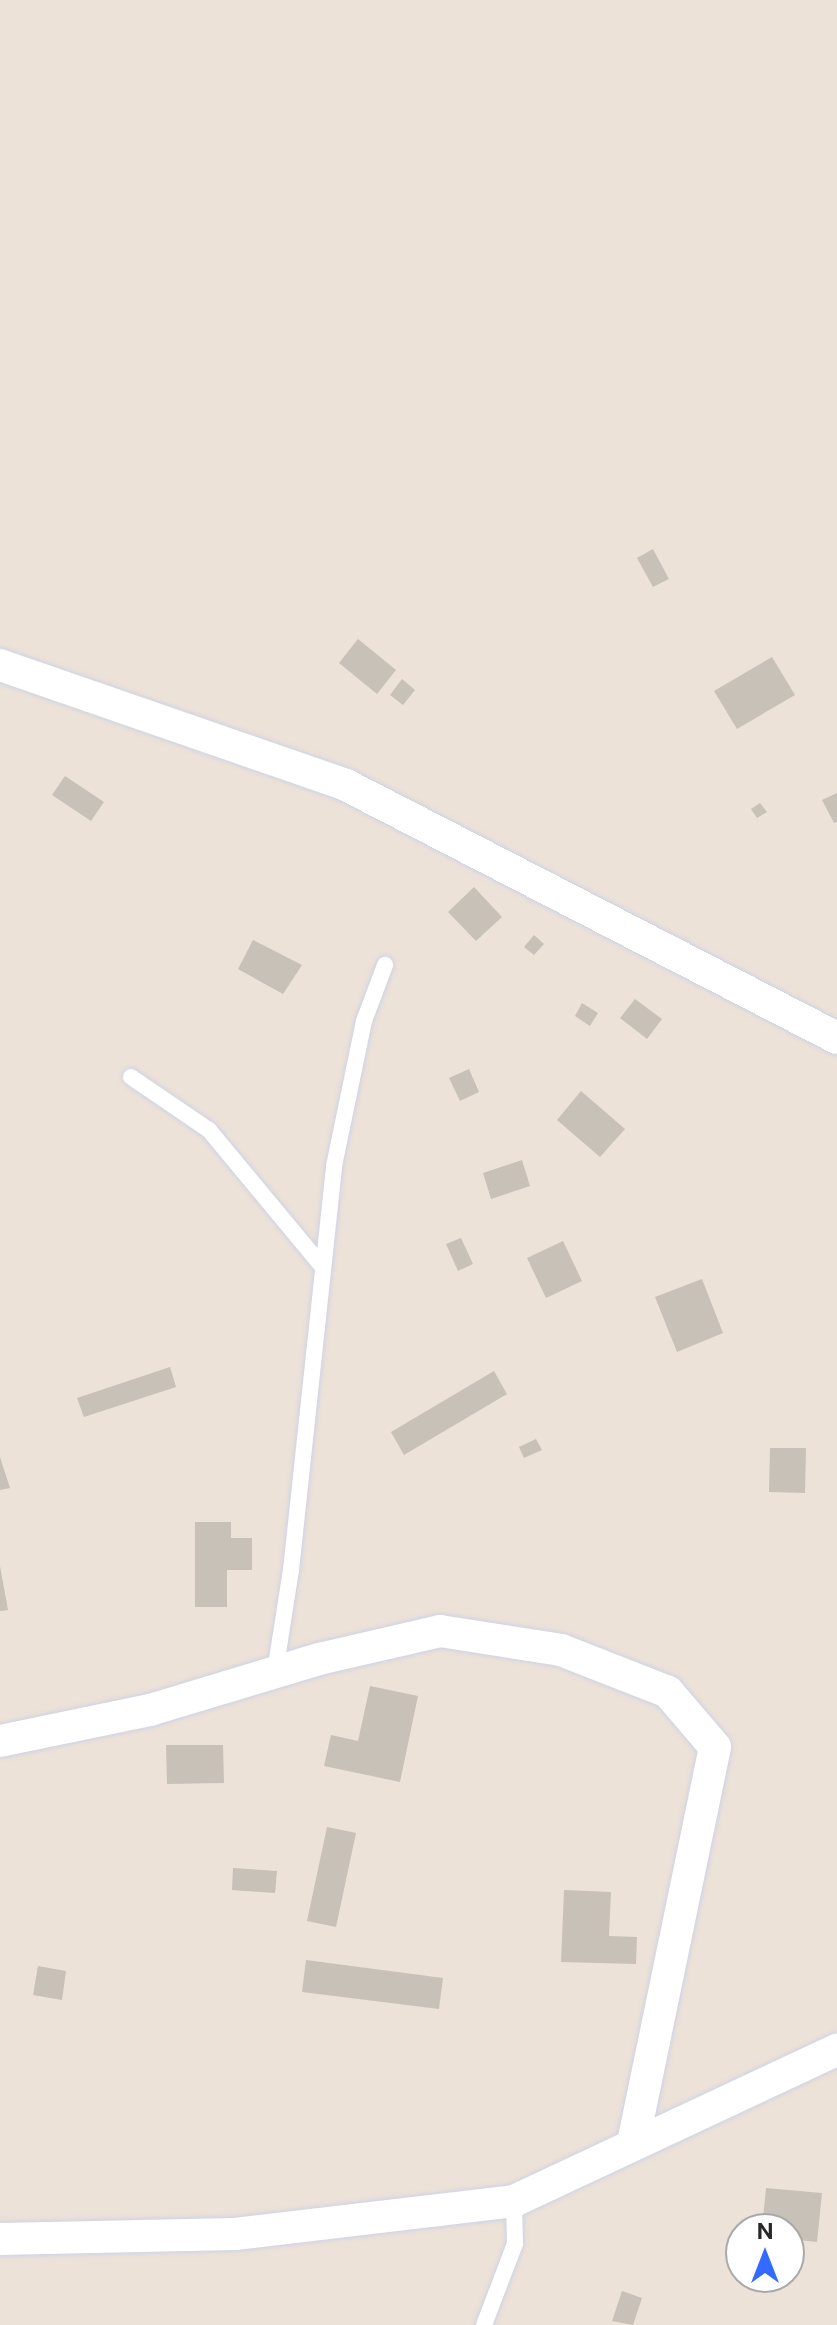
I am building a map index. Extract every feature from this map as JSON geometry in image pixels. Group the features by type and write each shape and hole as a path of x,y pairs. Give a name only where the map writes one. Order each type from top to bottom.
{"street":[{"path":"0,665 346,785 837,1038"},
{"path":"0,1741 150,1710 275,1672 440,1631 561,1650 668,1692 715,1747 633,2143"},
{"path":"0,2239 235,2234 514,2201 633,2143 799,2072 837,2050"}],"lane":[{"path":"275,1672 291,1570 334,1166 364,1021 385,965"},
{"path":"131,1077 209,1130 322,1266"},
{"path":"484,2325 515,2244 514,2201"}],"building":[{"path":"653,549 669,579 653,587 637,558"},
{"path":"358,639 396,670 377,694 339,663"},
{"path":"772,657 795,695 737,729 714,691"},
{"path":"402,679 415,690 403,705 390,695"},
{"path":"65,776 104,802 91,821 52,795"},
{"path":"837,793 837,822 834,823 822,800"},
{"path":"760,803 767,812 757,818 751,809"},
{"path":"474,887 502,917 476,941 448,912"},
{"path":"534,935 544,944 534,955 524,947"},
{"path":"253,940 302,965 283,994 238,969"},
{"path":"635,999 662,1019 647,1039 620,1018"},
{"path":"582,1003 598,1013 590,1026 575,1016"},
{"path":"469,1069 479,1092 460,1101 449,1078"},
{"path":"581,1091 625,1129 600,1157 557,1120"},
{"path":"522,1160 530,1186 491,1199 483,1173"},
{"path":"461,1238 473,1264 458,1271 446,1244"},
{"path":"563,1241 582,1281 546,1298 527,1258"},
{"path":"702,1279 723,1333 677,1352 655,1297"},
{"path":"170,1367 176,1387 84,1417 77,1398"},
{"path":"494,1371 507,1394 404,1455 391,1432"},
{"path":"536,1439 542,1450 524,1458 519,1447"},
{"path":"770,1448 806,1448 805,1493 769,1492"},
{"path":"0,1457 10,1488 0,1490"},
{"path":"195,1522 231,1522 231,1538 252,1538 252,1570 227,1570 227,1607 195,1607"},
{"path":"0,1566 8,1610 0,1611"},
{"path":"370,1686 418,1696 400,1782 324,1766 331,1735 358,1741"},
{"path":"166,1745 223,1745 224,1783 167,1784"},
{"path":"327,1827 356,1833 336,1927 307,1921"},
{"path":"233,1868 277,1871 275,1893 232,1890"},
{"path":"564,1890 611,1892 609,1936 637,1937 636,1964 561,1962"},
{"path":"306,1960 443,1978 439,2009 302,1992"},
{"path":"38,1966 66,1971 62,2000 33,1995"},
{"path":"766,2188 822,2193 817,2242 805,2241 805,2213 764,2213"},
{"path":"622,2291 642,2298 633,2325 612,2321"}]}
